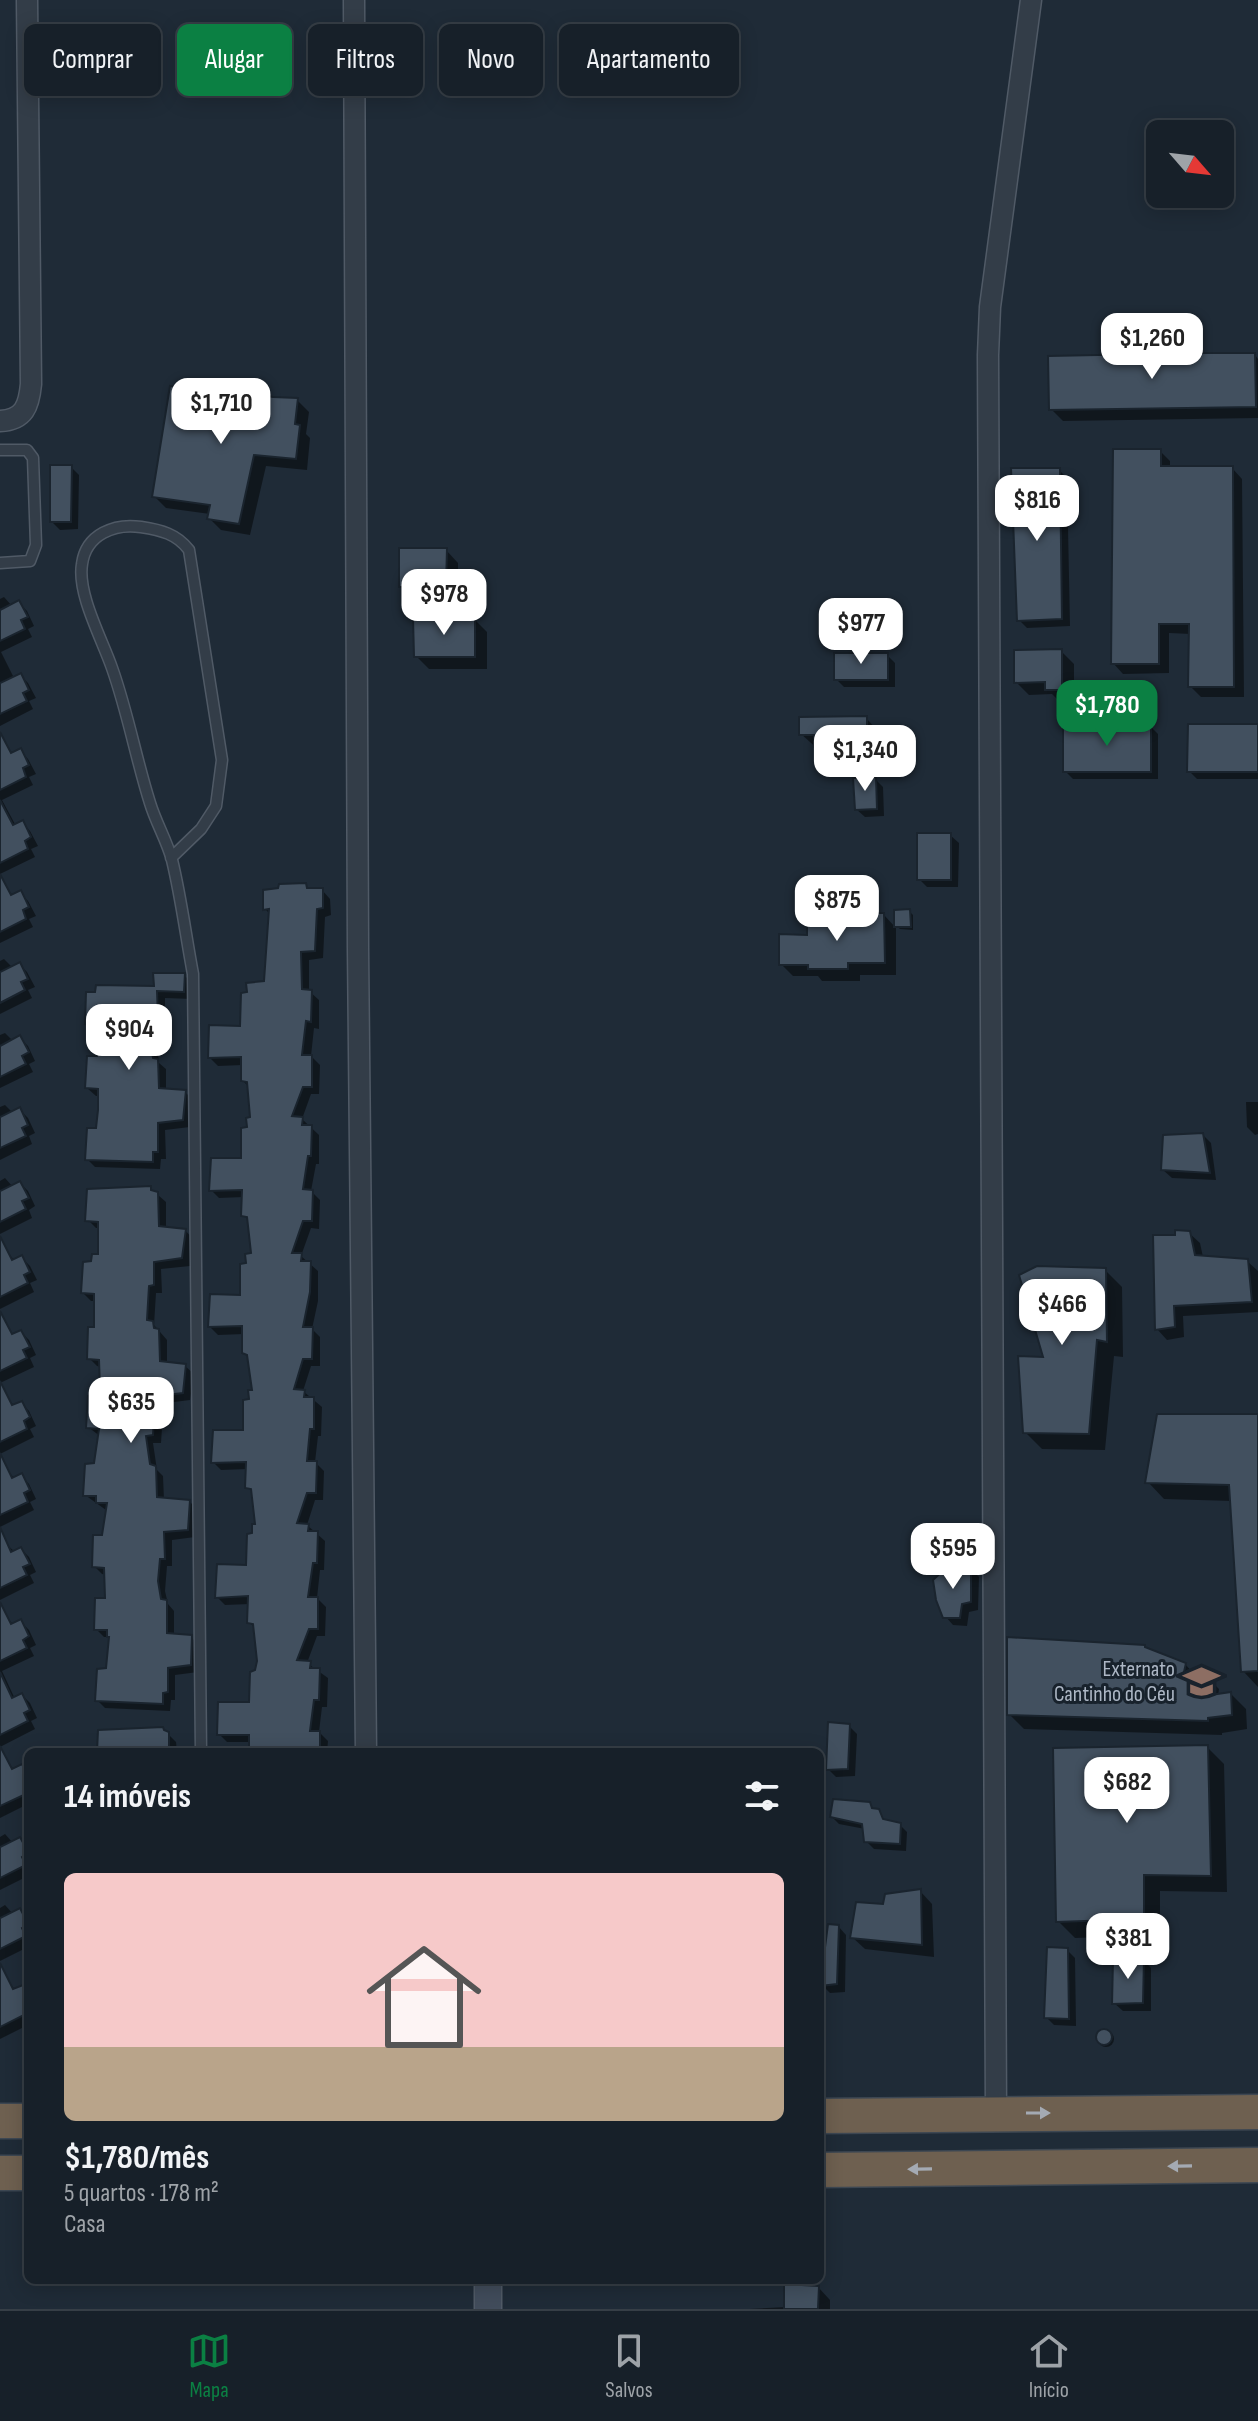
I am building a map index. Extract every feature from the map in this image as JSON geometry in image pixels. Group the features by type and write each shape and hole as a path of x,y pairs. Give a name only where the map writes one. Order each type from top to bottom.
{"highway":[{"path":"824,2116 1258,2112"},
{"path":"0,2121 24,2121"},
{"path":"824,2170 1258,2165"},
{"path":"0,2173 24,2173"}],"street":[{"path":"0,421 12,420 24,413 31,384 27,0"},
{"path":"354,0 358,948 366,1748"},
{"path":"996,2114 988,355 990,307 1031,0"},
{"path":"488,2284 488,2309"}],"lane":[{"path":"0,450 27,450 33,458 36,545 30,561 0,563"},
{"path":"171,858 201,829 216,806 222,760 189,550 181,539 160,530 132,525 105,530 88,544 82,564 83,589 117,684 150,804 171,858 193,974 201,1748"}],"building":[{"path":"1255,353 1256,407 1049,410 1048,356"},
{"path":"170,386 229,396 230,389 298,398 295,424 300,425 296,459 254,455 239,524 207,519 210,505 152,497"},
{"path":"1113,449 1161,449 1161,466 1233,466 1234,687 1188,687 1189,624 1159,624 1159,664 1111,664"},
{"path":"50,465 72,465 71,522 50,522"},
{"path":"1011,468 1060,468 1062,619 1017,621"},
{"path":"399,548 447,548 446,587 399,587"},
{"path":"19,600 28,617 21,620 25,629 0,641 0,610"},
{"path":"413,618 475,618 475,657 414,657"},
{"path":"1062,649 1062,690 1045,690 1045,682 1014,683 1014,650"},
{"path":"834,653 888,653 888,680 834,680"},
{"path":"21,673 29,690 23,693 27,701 0,714 0,683"},
{"path":"867,716 867,747 814,747 814,735 799,735 799,717"},
{"path":"1063,724 1151,724 1151,772 1063,772"},
{"path":"1188,724 1258,724 1258,772 1187,772"},
{"path":"0,732 11,753 21,748 29,765 23,768 26,777 0,790"},
{"path":"876,777 877,809 855,810 853,778"},
{"path":"0,800 13,825 23,820 31,837 25,841 28,849 0,863"},
{"path":"917,833 951,833 951,880 917,880"},
{"path":"0,874 11,895 21,890 29,907 23,910 26,919 0,932"},
{"path":"306,883 307,888 323,888 323,908 317,909 315,951 301,952 302,989 312,990 311,1022 306,1021 302,1055 312,1055 312,1087 303,1087 292,1116 303,1117 302,1125 312,1125 311,1156 308,1156 303,1189 313,1190 312,1221 303,1221 292,1253 302,1253 301,1261 311,1261 310,1292 303,1327 313,1327 312,1359 303,1359 294,1389 305,1390 304,1397 314,1397 314,1429 310,1429 307,1461 317,1461 316,1493 307,1493 297,1523 309,1524 308,1531 318,1531 317,1563 313,1563 308,1597 318,1597 318,1629 309,1629 297,1660 311,1661 310,1668 320,1668 319,1700 314,1700 310,1731 320,1731 320,1748 249,1748 249,1735 217,1735 218,1702 249,1702 250,1672 255,1670 257,1661 253,1624 247,1623 248,1596 215,1598 217,1564 246,1565 247,1534 252,1533 252,1524 255,1524 251,1489 245,1488 246,1462 211,1463 213,1430 243,1430 243,1400 249,1399 248,1390 252,1390 247,1355 242,1353 242,1326 208,1327 210,1294 240,1295 240,1264 246,1263 245,1254 251,1253 247,1217 241,1216 242,1190 209,1191 211,1158 241,1158 241,1128 247,1127 246,1118 250,1117 247,1082 241,1081 241,1057 208,1058 209,1025 240,1026 241,993 247,992 246,983 264,981 269,909 263,910 263,890 278,888 279,884"},
{"path":"910,909 911,927 894,927 894,910"},
{"path":"844,913 884,913 885,963 848,963 848,969 779,965 779,934 807,935 807,923 844,924"},
{"path":"20,962 28,979 21,982 25,990 0,1003 0,972"},
{"path":"153,973 185,973 184,992 157,991 158,1016 153,1016 151,1046 153,1058 158,1059 159,1088 186,1090 183,1120 158,1123 158,1152 153,1152 153,1162 85,1160 87,1128 96,1128 98,1110 98,1089 85,1088 87,1056 97,1056 98,1025 85,1024 86,992 95,992 96,985 154,986"},
{"path":"20,1035 29,1052 22,1056 26,1064 0,1077 0,1046"},
{"path":"20,1107 28,1125 22,1128 26,1136 0,1148 0,1117"},
{"path":"1203,1133 1210,1173 1161,1170 1163,1135"},
{"path":"20,1181 29,1198 22,1201 26,1209 0,1222 0,1191"},
{"path":"151,1186 151,1190 158,1192 159,1226 186,1229 182,1258 154,1262 154,1285 149,1286 147,1320 153,1321 154,1328 159,1329 160,1361 186,1364 183,1393 159,1396 159,1420 154,1420 153,1435 146,1436 150,1464 156,1466 157,1497 190,1500 188,1530 164,1532 165,1559 160,1559 158,1581 161,1599 167,1600 167,1633 192,1635 191,1665 168,1668 168,1692 163,1693 163,1704 95,1701 97,1669 106,1668 109,1637 107,1630 94,1630 95,1598 105,1598 104,1568 92,1567 93,1535 102,1535 107,1503 96,1503 96,1496 83,1496 85,1464 94,1463 99,1429 86,1428 88,1396 97,1396 100,1389 99,1360 87,1359 88,1327 94,1327 94,1294 81,1293 83,1262 91,1261 92,1254 98,1254 98,1222 85,1221 87,1189"},
{"path":"1175,1230 1190,1231 1195,1255 1248,1259 1252,1302 1174,1306 1175,1327 1155,1330 1153,1235 1175,1235"},
{"path":"0,1236 12,1260 22,1255 30,1272 24,1275 28,1283 0,1297"},
{"path":"1037,1266 1106,1268 1107,1342 1097,1340 1089,1434 1023,1433 1018,1356 1043,1357 1019,1275"},
{"path":"0,1311 12,1334 21,1330 30,1347 23,1350 27,1358 0,1371"},
{"path":"0,1381 12,1405 22,1401 30,1417 24,1421 27,1429 0,1442"},
{"path":"1157,1414 1258,1414 1258,1671 1241,1672 1229,1485 1145,1483"},
{"path":"0,1453 12,1478 22,1473 30,1490 24,1493 28,1502 0,1515"},
{"path":"0,1527 11,1552 21,1547 30,1564 23,1567 27,1575 0,1588"},
{"path":"971,1567 971,1602 962,1604 960,1618 943,1618 933,1580 946,1568"},
{"path":"0,1602 11,1624 21,1619 29,1636 23,1640 27,1648 0,1661"},
{"path":"1007,1637 1145,1645 1186,1663 1184,1672 1205,1672 1203,1696 1231,1692 1232,1715 1208,1718 1208,1721 1007,1715"},
{"path":"0,1672 12,1698 22,1693 30,1710 24,1713 28,1721 0,1735"},
{"path":"828,1722 850,1724 848,1769 826,1770"},
{"path":"163,1727 169,1732 169,1748 97,1748 98,1730"},
{"path":"1208,1745 1211,1876 1144,1875 1144,1919 1056,1922 1053,1748"},
{"path":"0,1746 12,1769 22,1764 24,1795 0,1806"},
{"path":"833,1799 870,1802 872,1808 879,1809 883,1819 901,1823 900,1844 864,1842 862,1824 830,1817"},
{"path":"20,1837 24,1844 24,1866 0,1878 0,1847"},
{"path":"921,1889 922,1945 850,1938 856,1902 883,1904 885,1894"},
{"path":"20,1908 24,1916 24,1937 0,1949 0,1918"},
{"path":"828,1924 839,1925 837,1984 824,1986"},
{"path":"1047,1947 1068,1948 1069,2019 1044,2018"},
{"path":"1144,1958 1143,2003 1112,2004 1113,1959"},
{"path":"0,1963 13,1989 23,1985 24,2015 0,2027"},
{"path":"1101,2029 1107,2029 1112,2037 1110,2043 1101,2045 1096,2040 1096,2034"},
{"path":"784,2284 819,2286 818,2309 784,2309"}],"place":[{"name":"Externato Cantinho do Céu","path":"1201,1682"}]}
